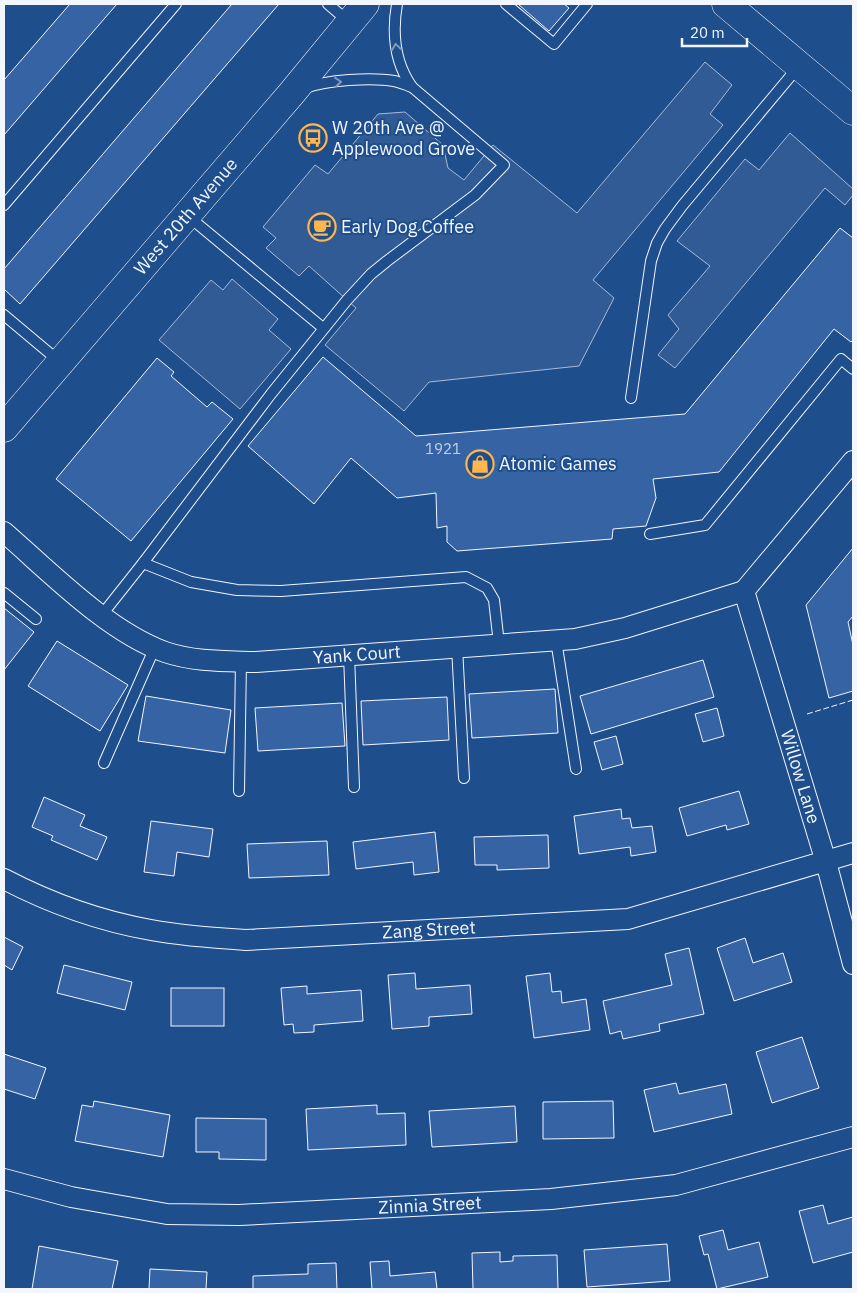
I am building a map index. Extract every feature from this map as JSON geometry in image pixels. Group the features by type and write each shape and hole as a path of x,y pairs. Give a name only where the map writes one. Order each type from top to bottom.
{"street":[{"path":"733,6 799,66 853,111"},
{"name":"West 20th Avenue","path":"4,428 292,94 357,13"},
{"path":"744,591 853,461"},
{"name":"Yank Court","path":"5,537 102,616 134,639 166,652 207,660 242,661 349,655 575,639 625,628 744,591"},
{"name":"Willow Lane","path":"744,591 826,862 853,964"},
{"name":"Zang Street","path":"4,879 32,894 65,907 132,926 189,936 246,940 628,919 853,853"},
{"name":"Zinnia Street","path":"4,1179 71,1197 167,1214 239,1215 552,1199 676,1185 853,1138"}],"lane":[{"path":"4,205 176,4"},
{"path":"328,4 357,13"},
{"path":"397,4 395,41 401,67 412,87"},
{"path":"506,4 554,44 584,5"},
{"path":"631,398 651,261 657,243 682,206 799,66"},
{"path":"102,616 271,394 323,328 371,274 468,200 504,165 412,87 395,81 356,80 324,83 292,94"},
{"path":"187,215 323,328"},
{"path":"4,315 61,362"},
{"path":"650,534 705,525 841,359 853,369"},
{"path":"143,563 191,582 237,590 281,591 466,577 487,588 494,600 499,644"},
{"path":"4,593 36,619"},
{"path":"556,640 576,769"},
{"path":"104,763 155,647"},
{"path":"456,647 464,778"},
{"path":"349,655 354,788"},
{"path":"240,791 242,661"}],"shaded area":[{"path":"705,62 732,85 710,114 723,125 593,280 614,298 579,366 429,382 404,411 325,345 356,308 309,266 299,276 266,248 276,238 263,227 315,165 328,174 378,114 405,112 443,145 448,168 464,180 493,145 577,213"},
{"path":"790,133 853,189 853,195 845,205 825,188 675,368 658,355 679,329 668,315 710,266 677,241 745,159 759,170"},
{"path":"232,279 278,319 269,330 291,349 240,409 159,340 211,280 223,290"}],"building":[{"path":"70,4 117,4 4,135 4,80"},
{"path":"232,4 279,4 20,304 4,289 4,269"},
{"path":"518,4 564,4 569,8 549,31"},
{"path":"840,228 853,238 853,340 851,342 834,329 719,472 653,479 656,498 646,526 613,529 612,539 457,551 447,542 447,526 437,528 436,493 397,498 351,458 314,504 248,446 323,357 416,436 685,414"},
{"path":"157,358 174,372 171,376 207,407 212,402 233,419 131,541 56,479"},
{"path":"853,548 853,616 848,622 853,645 853,691 829,698 806,605"},
{"path":"4,608 34,632 4,670"},
{"path":"57,641 128,685 100,731 28,686"},
{"path":"703,660 714,697 591,734 580,696"},
{"path":"555,689 558,733 472,738 469,694"},
{"path":"146,696 231,710 225,753 138,741"},
{"path":"447,697 449,740 363,745 361,701"},
{"path":"342,703 345,746 258,751 255,708"},
{"path":"717,708 724,736 703,742 695,714"},
{"path":"616,736 623,764 602,770 594,742"},
{"path":"739,791 749,824 727,830 726,825 687,836 679,808"},
{"path":"44,797 85,815 80,826 107,837 97,860 51,840 53,836 32,827"},
{"path":"621,809 622,819 630,818 632,828 652,826 656,852 631,856 630,847 579,854 574,816"},
{"path":"151,821 213,829 209,857 177,852 174,876 144,872"},
{"path":"435,832 439,872 414,875 413,862 356,869 353,842"},
{"path":"548,835 549,868 497,870 497,865 475,865 474,837"},
{"path":"327,841 329,875 249,878 247,844"},
{"path":"4,937 23,947 12,970 4,965"},
{"path":"745,938 753,963 783,953 792,982 734,1001 717,948"},
{"path":"689,948 704,1014 659,1024 660,1031 623,1039 621,1031 610,1034 603,1001 672,985 665,954"},
{"path":"64,965 132,982 125,1010 57,993"},
{"path":"415,973 416,989 470,985 472,1014 429,1017 429,1026 392,1029 388,975"},
{"path":"550,973 552,992 561,991 562,1003 586,999 590,1030 534,1038 526,976"},
{"path":"307,986 307,994 361,990 363,1021 314,1025 314,1032 294,1033 293,1024 284,1025 281,988"},
{"path":"171,988 224,988 224,1026 171,1026"},
{"path":"802,1037 819,1088 772,1103 756,1052"},
{"path":"4,1054 46,1068 35,1099 4,1089"},
{"path":"676,1083 679,1094 726,1084 732,1114 654,1132 644,1090"},
{"path":"94,1101 170,1115 163,1157 75,1141 82,1105 93,1107"},
{"path":"613,1101 614,1138 543,1139 543,1102"},
{"path":"377,1105 377,1114 405,1113 406,1145 308,1150 306,1109"},
{"path":"515,1106 517,1142 432,1147 429,1111"},
{"path":"196,1118 266,1119 266,1160 219,1159 219,1152 196,1152"},
{"path":"823,1205 828,1224 853,1217 853,1252 813,1263 799,1211"},
{"path":"723,1230 728,1250 759,1242 768,1277 717,1289 708,1254 704,1255 699,1236"},
{"path":"667,1244 670,1281 587,1287 584,1250"},
{"path":"39,1246 118,1261 112,1289 32,1289"},
{"path":"500,1252 500,1262 513,1261 513,1256 557,1255 558,1289 473,1289 472,1253"},
{"path":"389,1261 390,1276 435,1272 437,1289 372,1289 370,1262"},
{"path":"336,1263 337,1289 253,1289 253,1276 308,1274 308,1264"},
{"path":"150,1269 207,1272 206,1289 149,1289"}],"fence":[{"path":"807,714 853,700"}],"place":[{"name":"W 20th Ave @ Applewood Grove","path":"313,138"},
{"name":"Early Dog Coffee","path":"322,227"},
{"name":"Atomic Games","path":"480,464"}]}
